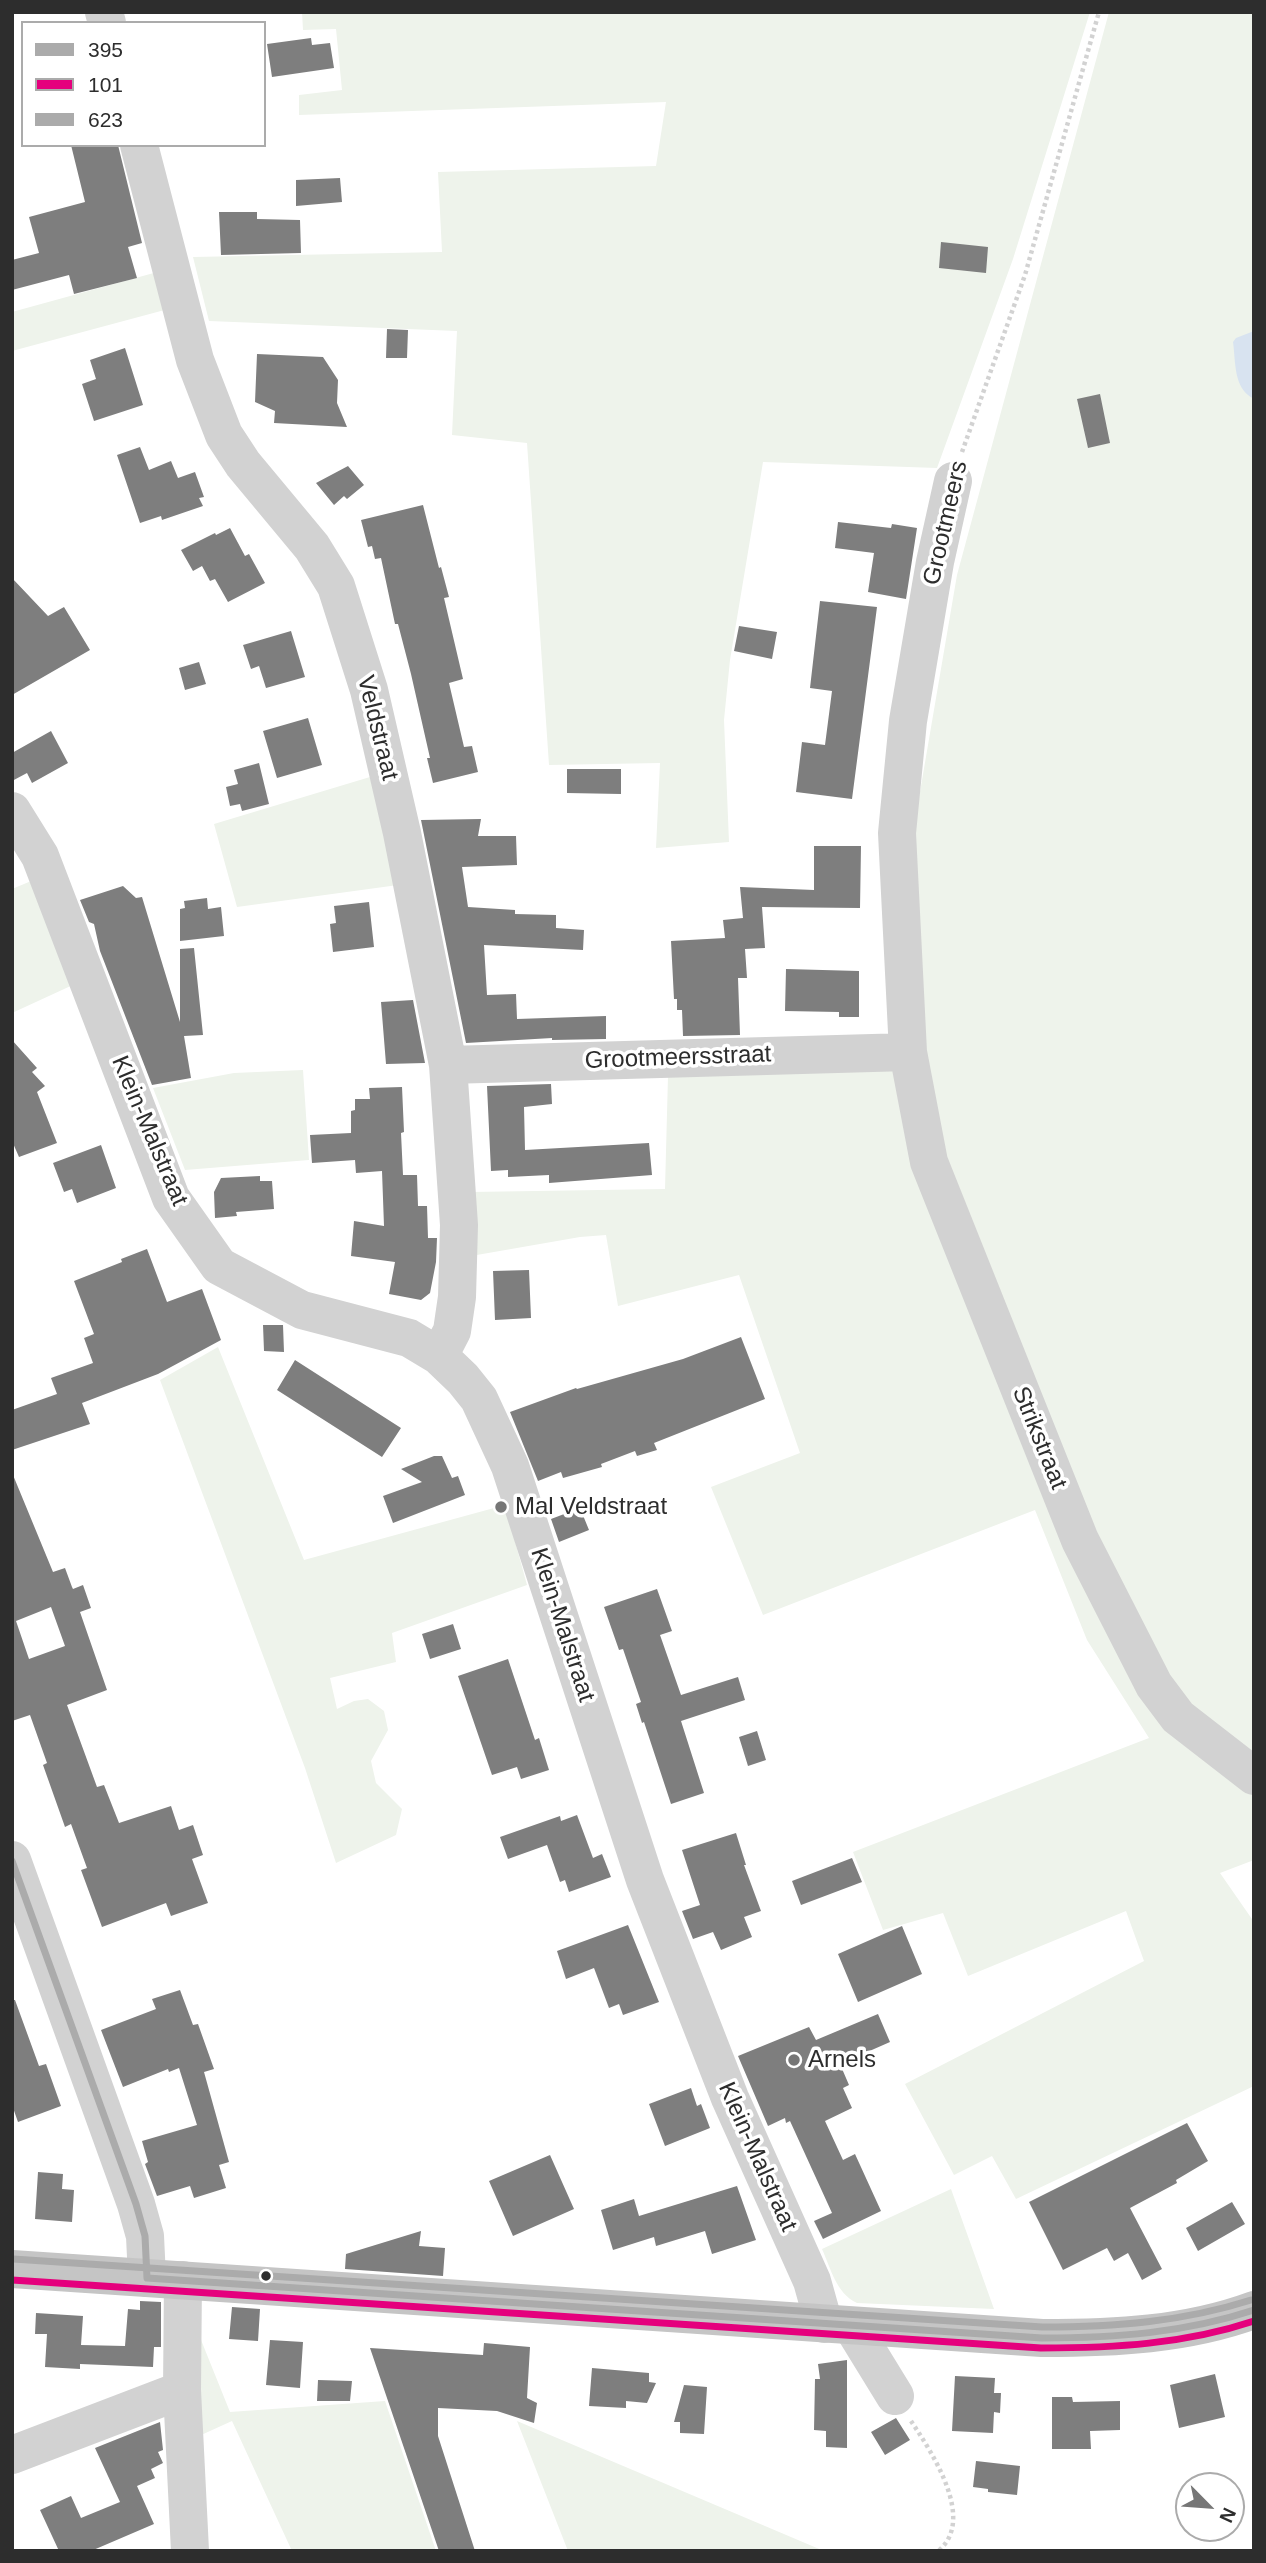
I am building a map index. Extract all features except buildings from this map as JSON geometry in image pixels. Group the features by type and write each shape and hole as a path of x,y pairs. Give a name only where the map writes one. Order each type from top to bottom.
{"main road":[{"path":"12,2269 1042,2338 1102,2338 1175,2330 1230,2319 1254,2310"}],"street":[{"name":"Veldstraat","path":"140,147 195,360 224,435 243,464 312,547 336,586 369,690 402,833 448,1065 459,1237 457,1297 452,1331 439,1356"},
{"name":"Grootmeers","path":"908,1052 897,833 908,721 938,543 953,481"},
{"name":"Klein-Malstraat","path":"12,811 40,856 171,1198 219,1266 302,1310 409,1338 439,1356 479,1399 505,1454 645,1880 730,2098 812,2281 838,2325 895,2396"},
{"name":"Grootmeersstraat","path":"448,1065 908,1052"},
{"name":"Strikstraat","path":"908,1052 929,1162 1080,1540 1154,1685 1178,1717 1254,1776"},
{"path":"12,1860 136,2204 145,2236 165,2279 183,2390 190,2551"},
{"path":"12,2455 183,2390"}],"path":[{"name":"Grootmeers","path":"953,481 1025,275 1099,12"},
{"path":"895,2396 923,2439 948,2489 953,2527 938,2551"}],"shaded area":[{"path":"302,12 1090,12 1013,259 937,468 763,462 730,660 724,720 729,842 656,848 660,763 549,765 527,443 452,435 457,331 209,321 193,257 442,252 438,172 656,166 666,102 299,115 299,95 342,90 336,29 303,30"},
{"path":"1109,12 1254,12 1254,1768 1214,1740 1148,1652 936,1153 918,1043 914,827 957,575"},
{"path":"161,271 172,308 12,351 12,312"},
{"path":"1254,331 1254,399 1239,382 1233,342 1236,338"},
{"path":"370,777 398,885 237,907 214,824"},
{"path":"36,879 75,984 12,1013 12,889"},
{"path":"900,1067 1066,1534 1254,1792 1254,1860 1220,1873 1254,1922 1254,2086 1016,2199 992,2156 954,2175 905,2084 1144,1961 1126,1911 968,1976 943,1913 883,1930 853,1852 1149,1738 1087,1640 1035,1510 763,1615 711,1487 800,1453 739,1275 618,1306 606,1235 471,1256 470,1192 665,1189 668,1076"},
{"path":"303,1070 309,1160 185,1170 153,1088 234,1073"},
{"path":"218,1347 304,1560 505,1505 527,1585 392,1633 396,1662 330,1678 337,1709 354,1701 368,1699 384,1711 388,1730 371,1761 376,1783 402,1809 396,1835 336,1863 305,1768 160,1380"},
{"path":"951,2189 994,2309 857,2303 850,2299 835,2280 822,2249"},
{"path":"195,2325 230,2412 385,2401 436,2551 292,2551 232,2421 199,2436"},
{"path":"517,2421 824,2551 568,2551"}],"transit line":[{"name":"395","path":"12,1861 136,2204 145,2236 147,2278"},
{"name":"623","path":"13,2259 1042,2327 1148,2322 1199,2314 1251,2300"},
{"name":"395","path":"147,2278 1042,2338 1149,2333 1202,2324 1254,2310"},
{"name":"101","path":"12,2280 1041,2348 1095,2347 1176,2340 1254,2321"}],"place":[{"name":"Mal Veldstraat","path":"501,1507"},
{"name":"Arnels","path":"794,2060"}]}
